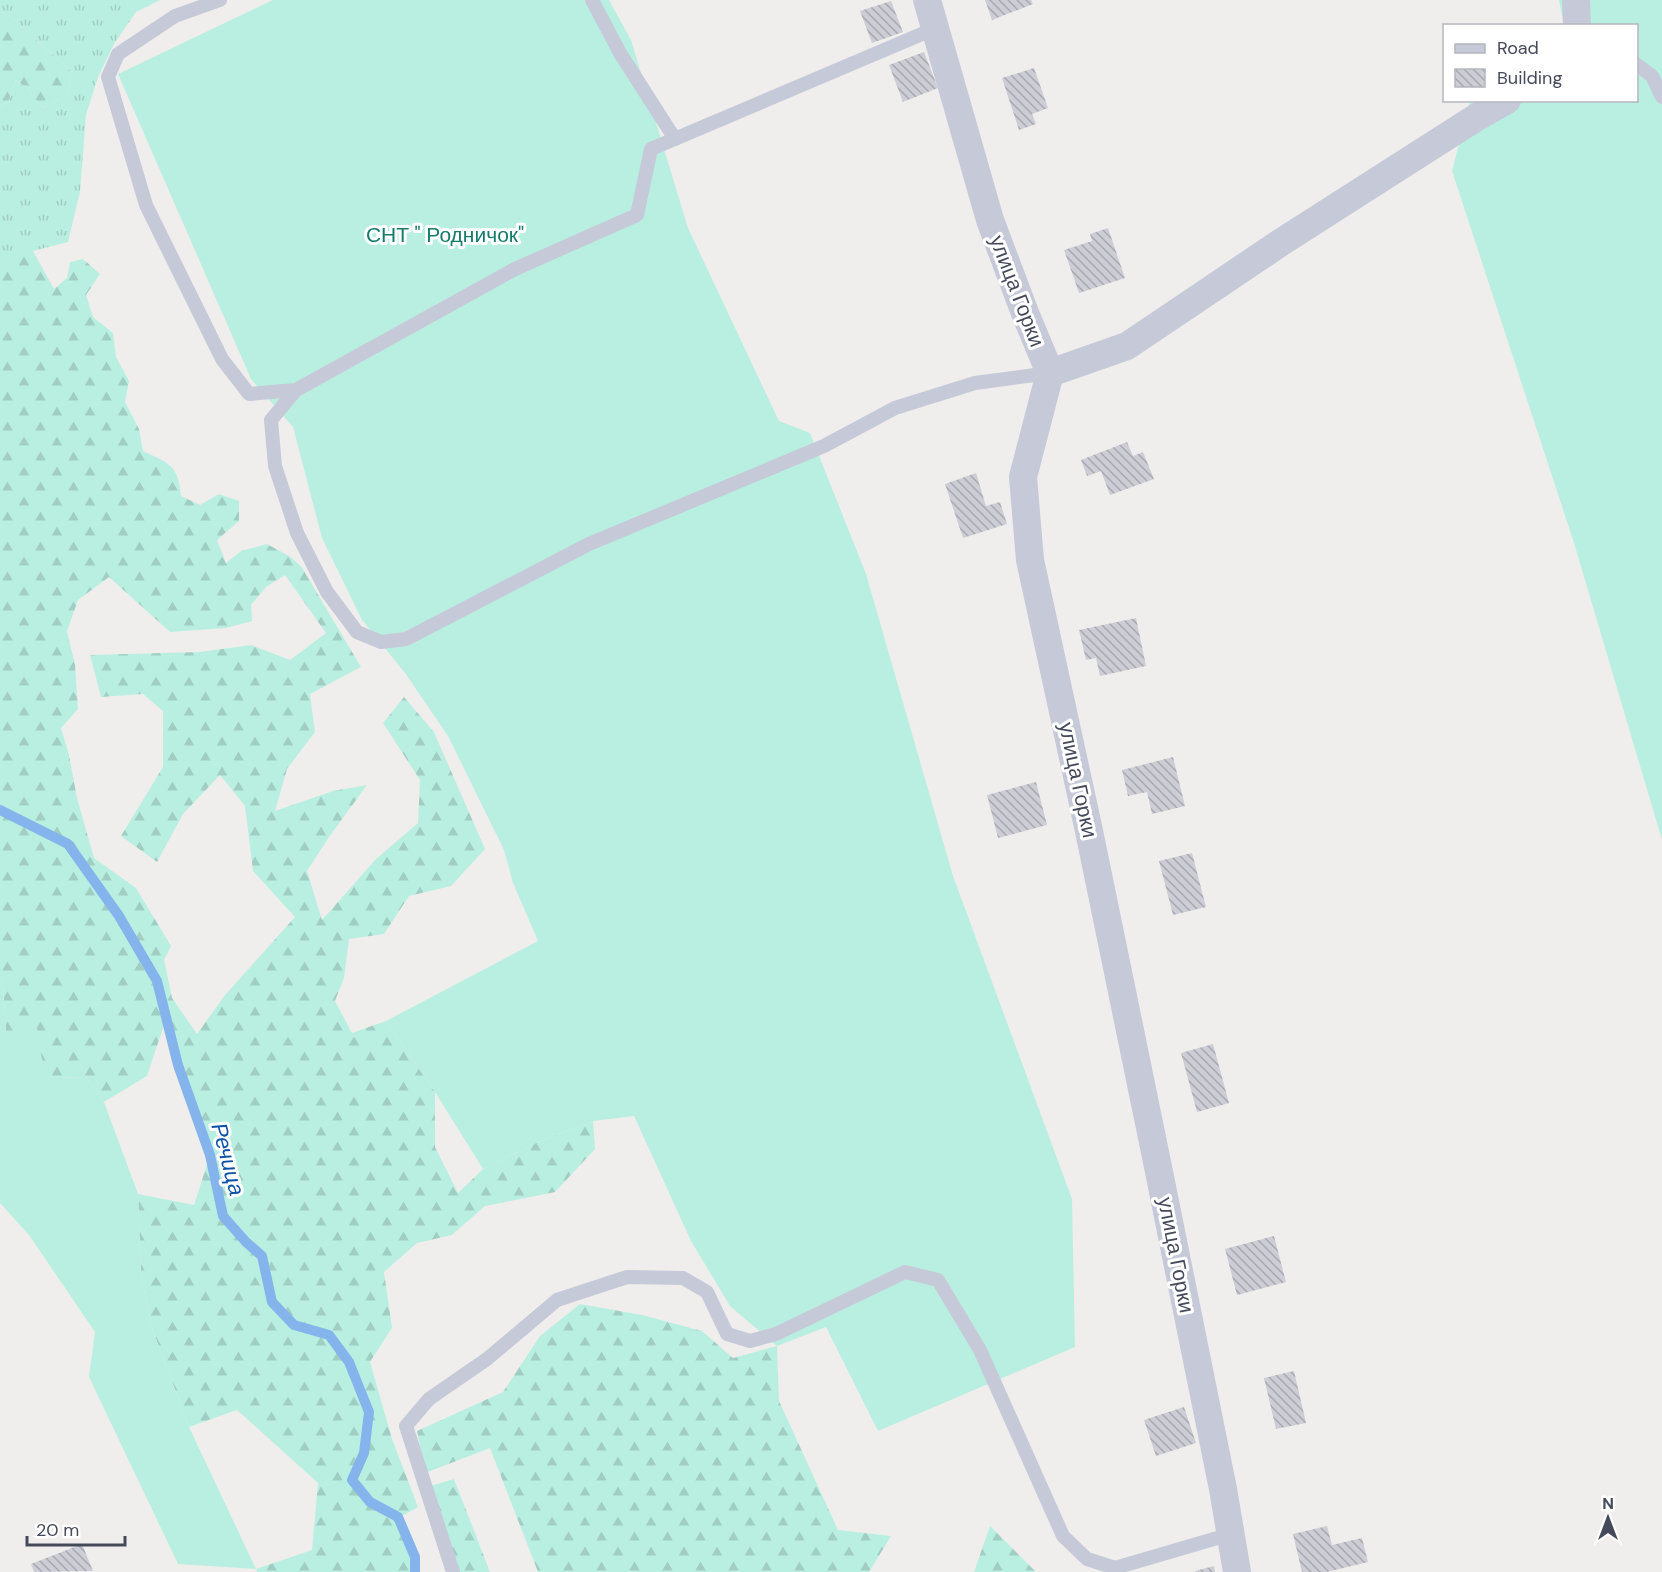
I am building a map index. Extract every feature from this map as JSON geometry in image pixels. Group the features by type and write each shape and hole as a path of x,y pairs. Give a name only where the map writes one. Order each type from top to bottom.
{"street":[{"name":"улица Горки","path":"927,0 990,220 1050,373 1023,477 1030,560 1089,831 1238,1572"},
{"path":"1576,0 1576,24"},
{"path":"1050,373 1127,346 1282,241 1503,102"}],"lane":[{"path":"220,0 175,16 118,54 108,77 146,205 222,358 249,394 296,390"},
{"path":"592,0 620,53 675,139"},
{"path":"936,28 651,149 637,215 515,269 296,390 271,420 275,466 297,533 327,592 357,632 381,642 406,639 589,544 824,446 895,408 975,383 1050,373"},
{"path":"1638,66 1652,76 1662,97"},
{"path":"453,1572 406,1426 429,1399 487,1359 556,1300 627,1277 683,1278 707,1292 727,1334 750,1341 776,1334 905,1272 938,1280 980,1350 1063,1536 1088,1559 1115,1568 1231,1534"}],"green space":[{"path":"0,0 160,0 136,12 114,44 98,77 86,115 80,192 68,242 33,251 0,252 0,107 9,100 16,80 25,86 43,108 68,95 71,71 6,13 0,12"},
{"name":"СНТ \" Родничок\"","path":"273,0 609,0 631,40 688,228 779,421 810,433 866,574 953,876 1072,1199 1075,1347 878,1431 826,1327 777,1346 730,1306 691,1241 634,1116 593,1121 536,1143 483,1169 435,1092 386,1021 538,941 513,883 504,850 448,736 405,673 362,620 322,538 293,427 251,379 118,74"},
{"path":"1559,0 1662,0 1662,840 1574,543 1452,171 1470,102 1638,102 1638,24 1564,24"},
{"path":"0,12 6,13 71,71 68,95 43,108 25,86 16,80 9,100 0,107"},
{"path":"33,251 54,289 67,278 70,262 83,259 100,274 86,295 93,317 113,333 116,357 129,381 125,402 139,429 143,451 171,467 178,478 181,496 200,505 219,494 239,501 239,521 217,540 226,563 241,551 267,544 289,556 301,566 361,667 310,694 315,732 287,769 275,811 333,791 367,785 307,871 322,920 376,859 418,823 420,780 383,723 404,697 434,732 485,849 451,886 409,896 384,934 349,939 344,978 335,1001 352,1033 386,1021 435,1092 435,1147 458,1193 483,1169 536,1143 593,1121 595,1149 555,1192 485,1206 452,1235 417,1243 384,1272 392,1328 370,1362 392,1439 418,1507 398,1518 415,1557 415,1572 257,1572 256,1569 312,1550 318,1483 237,1410 189,1427 152,1328 141,1276 138,1194 194,1205 210,1155 178,1065 166,1019 147,1076 104,1102 86,1077 45,1078 6,1032 3,986 0,981 0,252","holes":["285,575 326,633 290,660 251,645 200,652 90,655 101,697 143,694 163,711 163,767 121,836 157,862 183,814 220,775 245,806 253,871 295,917 225,995 197,1034 172,998 164,960 171,946 136,888 94,858 61,728 78,709 75,665 67,631 78,600 109,577 170,632 226,628 252,621 251,605 266,587"]},
{"path":"0,981 3,986 6,1032 37,1028 45,1078 86,1077 104,1102 138,1194 141,1276 152,1328 189,1427 256,1569 178,1564 89,1377 95,1332 29,1235 0,1203"},
{"path":"580,1304 642,1315 702,1331 733,1358 777,1346 779,1401 838,1530 891,1536 869,1572 538,1572 490,1448 425,1473 417,1431 503,1392 540,1336"},
{"path":"454,1479 490,1572 454,1572 430,1486"},
{"path":"990,1526 1036,1572 974,1572"}],"building":[{"path":"985,0 1031,0 1033,4 992,20"},
{"path":"891,1 903,32 872,43 860,11"},
{"path":"924,52 938,88 903,102 889,65"},
{"path":"1034,68 1048,108 1032,114 1036,124 1019,130 1002,78"},
{"path":"1108,228 1125,278 1079,293 1064,250 1092,241 1090,234"},
{"path":"1127,442 1133,456 1143,452 1154,479 1110,495 1101,471 1087,476 1081,460"},
{"path":"976,473 986,506 1000,502 1007,524 963,538 945,484"},
{"path":"1136,618 1146,666 1100,676 1096,658 1086,660 1079,630"},
{"path":"1173,757 1185,806 1152,814 1147,792 1128,796 1122,770"},
{"path":"1036,782 1047,825 998,838 987,795"},
{"path":"1192,853 1206,907 1173,915 1159,861"},
{"path":"1213,1044 1229,1103 1197,1112 1181,1053"},
{"path":"1274,1236 1286,1282 1237,1295 1225,1249"},
{"path":"1294,1371 1306,1423 1276,1429 1264,1378"},
{"path":"1184,1407 1196,1443 1156,1456 1144,1420"},
{"path":"1327,1526 1332,1545 1362,1538 1368,1562 1327,1572 1302,1572 1293,1534"},
{"path":"82,1544 93,1571 34,1572 31,1564"},
{"path":"1214,1566 1215,1572 1195,1572 1195,1571"}],"waterway":[{"name":"Речица","path":"0,810 68,844 119,916 157,981 178,1065 210,1155 223,1216 262,1256 272,1302 294,1325 329,1335 349,1362 369,1412 364,1453 352,1480 370,1502 398,1517 415,1557 415,1572"}]}
